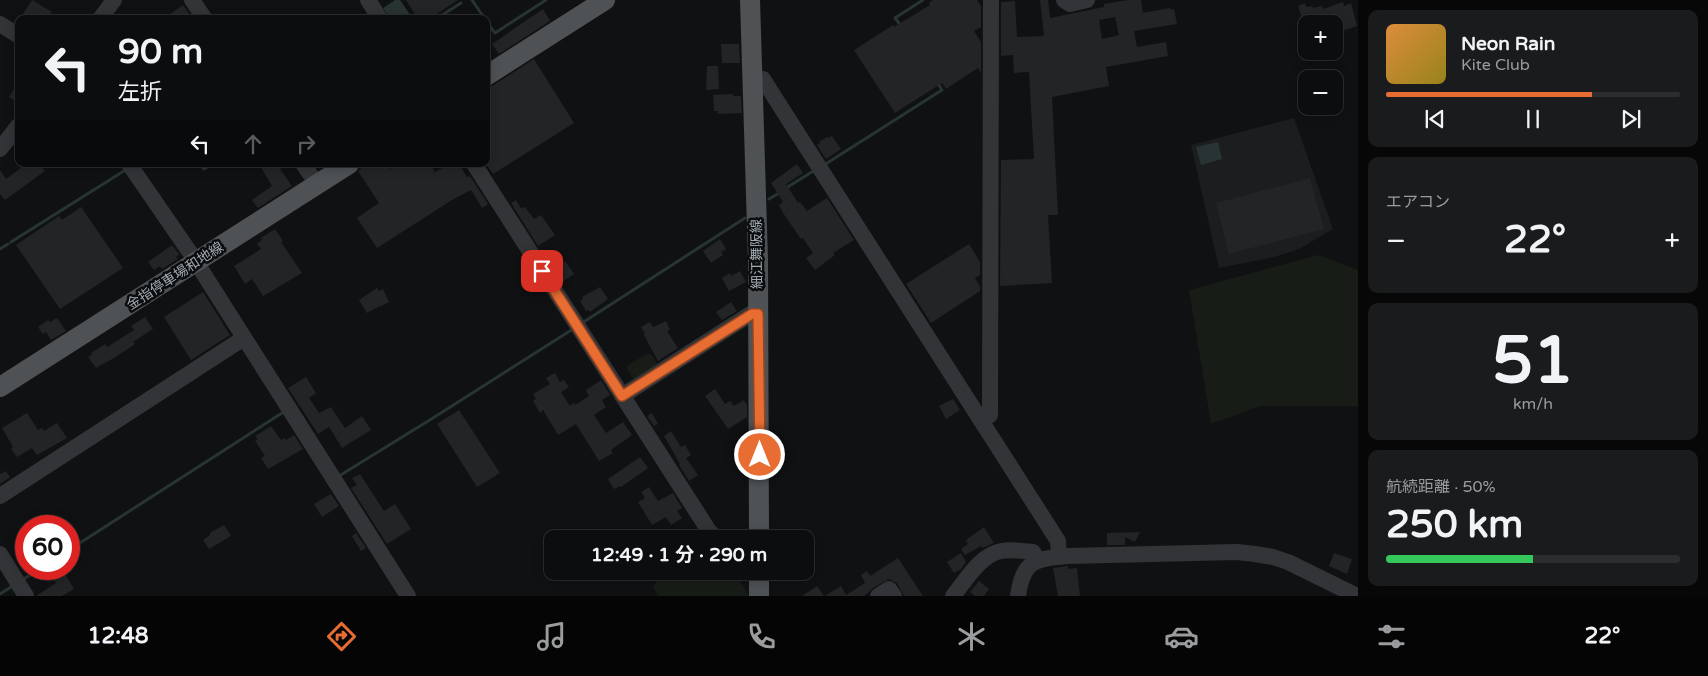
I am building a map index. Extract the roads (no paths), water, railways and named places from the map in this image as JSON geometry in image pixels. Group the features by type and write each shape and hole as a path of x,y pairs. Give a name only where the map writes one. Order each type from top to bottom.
{"main road":[{"path":"490,73 605,0"},
{"name":"細江舞阪線","path":"750,0 758,314 760,530"},
{"name":"金指停車場和地線","path":"0,388 344,167"},
{"path":"759,580 759,596"}],"street":[{"path":"103,15 114,0"},
{"path":"192,0 202,15"},
{"path":"981,421 990,416 991,0"},
{"path":"1064,0 1070,4 1087,0"},
{"path":"0,24 15,33"},
{"path":"752,79 763,79 1058,541 1060,556"},
{"path":"0,149 15,130"},
{"path":"131,167 196,262 408,596"},
{"path":"305,167 317,184"},
{"path":"476,167 708,530"},
{"path":"622,396 752,314 758,314"},
{"path":"0,496 244,338"},
{"path":"953,596 983,561 994,553 1006,550 1033,552 1038,560"},
{"path":"1018,596 1020,580 1030,564 1038,560 1060,556 1237,552 1273,557 1288,562 1357,596"},
{"path":"0,554 26,596"},
{"path":"878,596 889,589 894,596"}],"waterway":[{"path":"472,0 482,15"},
{"path":"490,26 495,33 546,0"},
{"path":"901,26 895,18 923,0"},
{"path":"442,15 461,3"},
{"path":"824,165 942,90 937,82"},
{"path":"202,167 204,169 207,167"},
{"path":"11,242 127,169"},
{"path":"786,188 815,170"},
{"path":"769,199 781,192"},
{"path":"582,323 745,218"},
{"path":"0,249 8,244"},
{"path":"339,476 573,329"},
{"path":"80,543 285,411"},
{"path":"0,594 14,585"}]}
